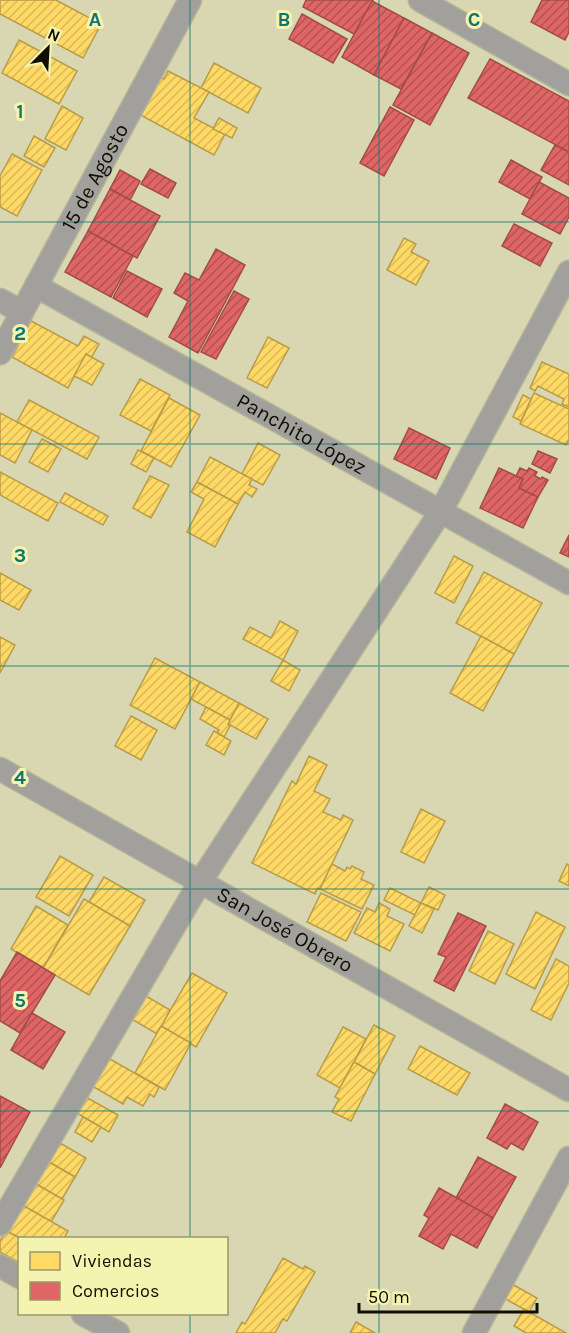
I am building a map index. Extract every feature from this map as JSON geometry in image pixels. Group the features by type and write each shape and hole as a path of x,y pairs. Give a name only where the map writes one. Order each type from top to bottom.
{"street":[{"name":"15 de Agosto","path":"0,353 190,0"},
{"path":"420,0 569,84"},
{"path":"0,1224 200,882 441,511 569,272"},
{"name":"Panchito López","path":"36,286 569,583"},
{"path":"0,300 22,312"},
{"name":"San José Obrero","path":"0,769 569,1090"},
{"path":"474,1333 569,1158"},
{"path":"0,1266 18,1276"},
{"path":"85,1315 118,1333"}],"building: Viviendas":[{"path":"0,0 56,0 101,24 83,58 0,14"},
{"path":"19,40 77,71 59,104 2,73"},
{"path":"214,63 261,88 248,113 201,88"},
{"path":"168,71 209,92 194,118 225,134 214,155 135,112 155,75 164,79"},
{"path":"62,106 83,118 66,150 45,139"},
{"path":"219,118 237,128 232,138 213,129"},
{"path":"34,136 55,148 44,167 24,156"},
{"path":"12,154 42,170 17,216 0,207 0,176"},
{"path":"404,238 416,244 411,252 429,261 416,285 387,270"},
{"path":"31,321 78,346 84,336 99,344 91,358 86,354 68,388 12,357"},
{"path":"268,337 289,348 267,388 247,378"},
{"path":"86,354 104,364 92,385 74,376"},
{"path":"542,362 569,374 569,407 562,404 564,399 538,386 535,391 530,388"},
{"path":"140,379 170,395 151,431 120,415"},
{"path":"534,393 569,409 569,440 566,445 520,424"},
{"path":"523,395 531,399 521,421 513,417"},
{"path":"169,398 200,415 171,467 141,451"},
{"path":"29,400 99,437 87,459 17,422"},
{"path":"0,413 32,430 15,463 0,455"},
{"path":"42,439 61,449 48,472 29,462"},
{"path":"258,443 280,455 263,485 242,474"},
{"path":"138,450 154,458 146,472 131,464"},
{"path":"210,457 252,479 249,485 257,489 252,497 245,492 238,504 197,482"},
{"path":"0,472 58,503 48,521 0,495"},
{"path":"150,476 169,485 151,518 133,508"},
{"path":"197,482 238,504 215,547 187,532 204,499 191,492"},
{"path":"65,493 108,516 103,525 60,502"},
{"path":"454,556 473,566 454,603 435,593"},
{"path":"484,572 542,603 514,654 456,623"},
{"path":"0,573 31,590 19,610 0,600"},
{"path":"280,621 298,631 283,660 243,639 250,627 271,638"},
{"path":"481,636 514,654 483,711 450,693"},
{"path":"0,637 15,645 0,673"},
{"path":"155,658 200,682 175,729 130,705"},
{"path":"283,660 300,670 289,691 271,681"},
{"path":"200,682 239,703 230,720 191,699"},
{"path":"239,703 268,719 256,739 228,724"},
{"path":"206,707 230,720 228,724 230,726 224,737 217,733 219,730 200,719"},
{"path":"131,716 157,730 141,760 115,746"},
{"path":"214,731 231,741 224,755 206,745"},
{"path":"309,756 327,765 314,791 330,799 323,812 341,820 343,815 353,820 320,889 318,888 315,894 252,863 292,781 296,784"},
{"path":"421,809 445,821 424,863 401,852"},
{"path":"60,856 93,875 69,916 36,897"},
{"path":"332,864 345,871 347,867 350,869 352,866 364,872 361,879 374,885 362,909 320,889"},
{"path":"567,864 569,865 569,886 559,881"},
{"path":"104,877 145,900 130,926 89,902"},
{"path":"429,887 445,895 438,910 421,903"},
{"path":"390,888 421,903 415,915 384,900"},
{"path":"321,893 361,912 346,941 307,922"},
{"path":"84,899 130,926 89,995 43,968"},
{"path":"379,903 390,909 387,916 404,924 390,951 354,933 367,908 375,912"},
{"path":"421,903 434,909 422,933 409,926"},
{"path":"36,906 68,925 43,968 11,949"},
{"path":"536,912 565,927 535,989 506,974"},
{"path":"488,931 514,944 495,984 469,971"},
{"path":"556,959 569,966 569,983 551,1020 531,1010"},
{"path":"192,973 227,993 196,1047 161,1026"},
{"path":"139,992 170,1010 157,1034 125,1015"},
{"path":"374,1025 395,1036 375,1074 354,1062"},
{"path":"161,1026 191,1043 165,1090 135,1073"},
{"path":"343,1027 366,1039 340,1088 317,1075"},
{"path":"420,1046 470,1073 457,1095 408,1069"},
{"path":"103,1055 159,1087 154,1097 150,1094 143,1106 127,1097 123,1104 87,1083"},
{"path":"354,1062 375,1074 351,1121 332,1112 339,1099 335,1097"},
{"path":"84,1096 118,1115 109,1132 75,1112"},
{"path":"83,1117 101,1127 92,1142 75,1132"},
{"path":"53,1139 86,1158 75,1177 42,1158"},
{"path":"42,1158 75,1177 62,1199 29,1180"},
{"path":"29,1180 64,1200 51,1222 17,1202"},
{"path":"17,1202 68,1231 65,1237 18,1237 6,1231"},
{"path":"6,1231 18,1237 18,1262 0,1252 0,1241"},
{"path":"283,1258 303,1269 305,1266 315,1272 287,1321 283,1319 275,1333 236,1333 242,1322 245,1324"},
{"path":"510,1283 537,1298 529,1312 502,1297"},
{"path":"524,1309 566,1333 526,1333 514,1326"},
{"path":"356,1322 375,1333 350,1333"}],"building: Comercios":[{"path":"306,0 373,0 354,34 303,7"},
{"path":"542,0 569,0 569,32 565,40 531,22"},
{"path":"372,1 404,18 374,75 342,57"},
{"path":"302,14 347,39 333,63 289,39"},
{"path":"404,18 432,33 401,89 374,75"},
{"path":"432,33 469,53 430,125 393,105"},
{"path":"490,59 569,101 569,152 468,98"},
{"path":"390,107 414,120 384,176 360,163"},
{"path":"555,145 569,152 569,185 541,170"},
{"path":"511,160 542,177 530,199 499,182"},
{"path":"150,169 176,183 168,198 141,184"},
{"path":"120,170 140,181 130,200 110,189"},
{"path":"539,182 569,198 569,217 560,234 522,214"},
{"path":"110,189 160,216 137,258 88,231"},
{"path":"514,224 552,243 540,266 502,246"},
{"path":"88,231 133,256 111,297 65,272"},
{"path":"216,249 245,265 198,353 169,337 188,301 174,293 185,273 199,280"},
{"path":"127,271 162,289 147,317 113,298"},
{"path":"234,291 249,299 216,359 201,352"},
{"path":"409,428 450,448 436,479 394,459"},
{"path":"538,451 557,459 550,473 532,464"},
{"path":"499,468 523,479 519,488 538,497 523,528 480,508"},
{"path":"520,468 527,471 529,468 537,472 535,476 548,480 538,497 519,488 523,479 516,476"},
{"path":"569,535 569,557 560,553"},
{"path":"458,913 486,926 454,991 434,981 446,957 438,954"},
{"path":"17,952 55,975 20,1033 0,1021 0,981"},
{"path":"32,1013 65,1032 43,1069 11,1050"},
{"path":"0,1096 30,1112 0,1168"},
{"path":"505,1104 538,1122 523,1150 511,1143 507,1149 487,1138"},
{"path":"478,1157 516,1177 493,1218 456,1198"},
{"path":"439,1188 493,1218 477,1248 451,1234 443,1249 419,1236 429,1218 424,1215"}]}
